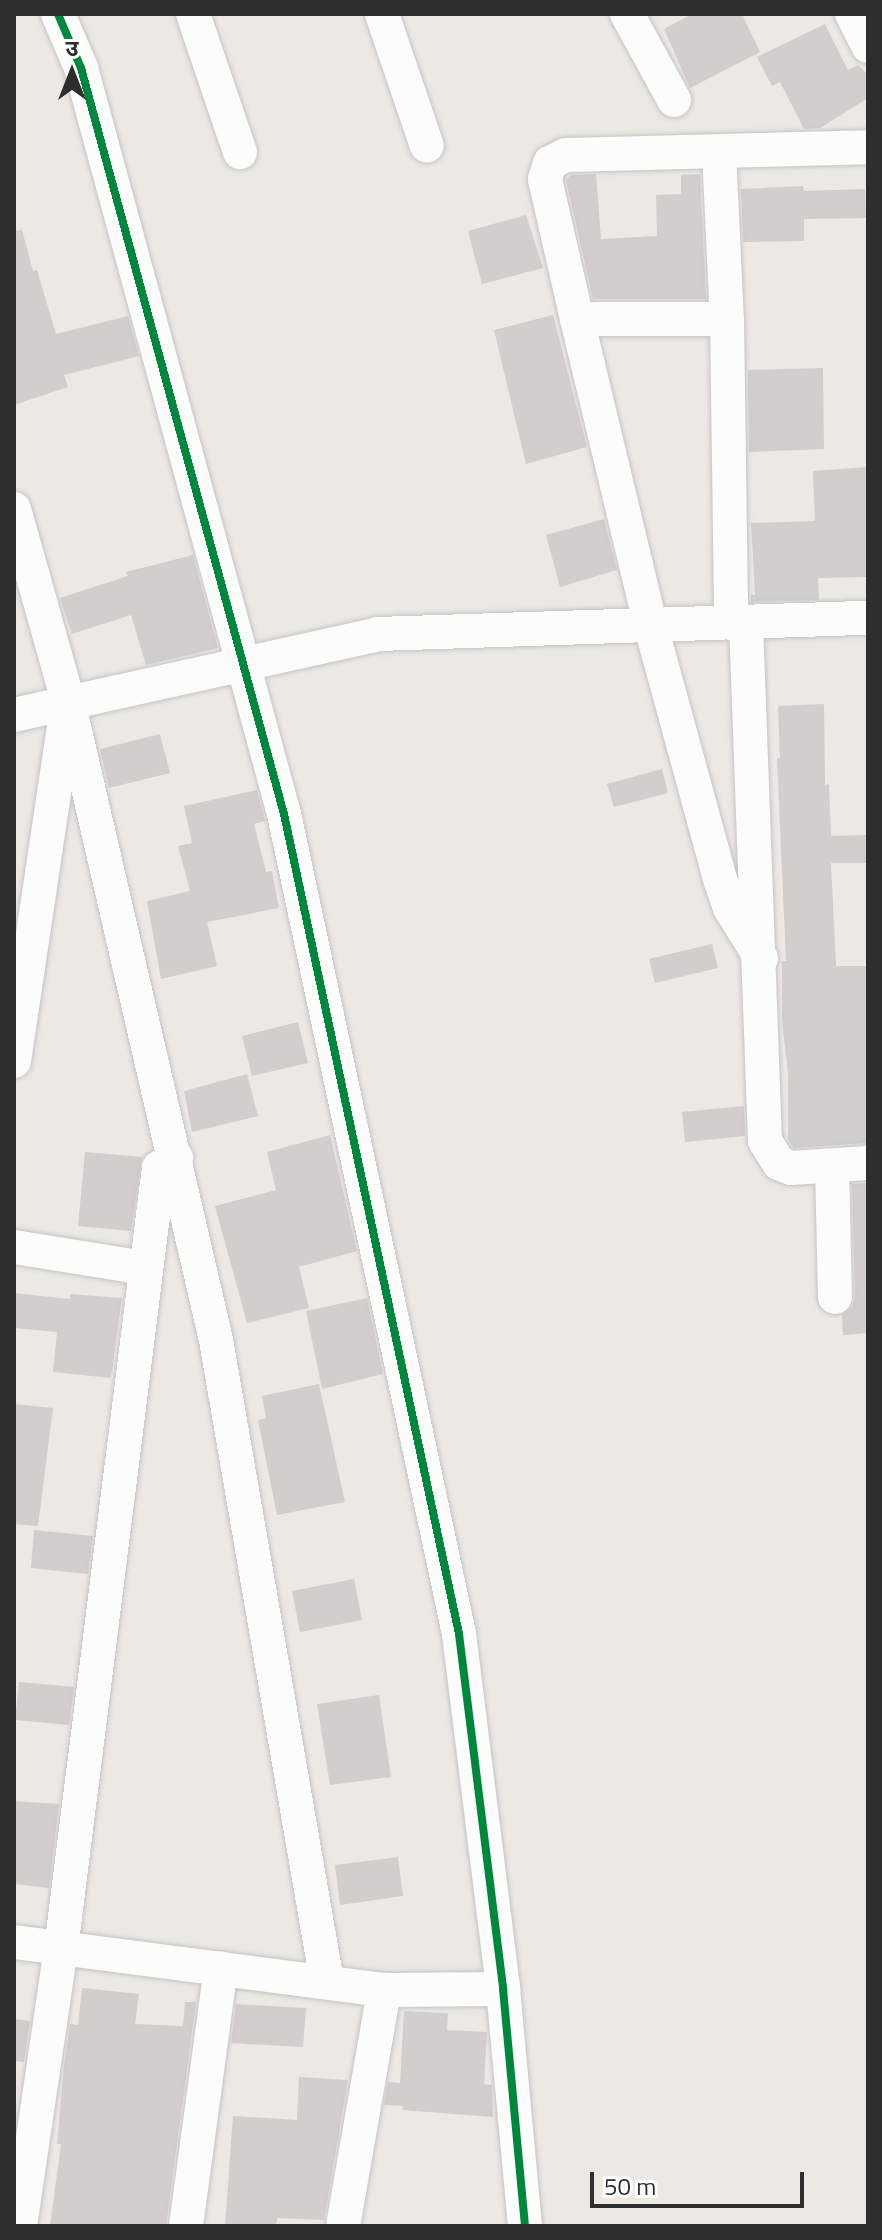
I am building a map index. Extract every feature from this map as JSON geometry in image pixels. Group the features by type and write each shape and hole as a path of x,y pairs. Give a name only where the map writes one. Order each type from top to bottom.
{"street":[{"path":"58,14 81,68 284,814 459,1634 503,1989 525,2226"},
{"path":"193,14 240,152"},
{"path":"382,14 427,146"},
{"path":"627,14 674,100"},
{"path":"852,14 868,46"},
{"path":"761,958 730,908 721,882 650,623 545,179 550,163 566,155 868,147"},
{"path":"719,152 738,623 761,958 765,1141 779,1163 791,1168 868,1163"},
{"path":"577,319 727,319"},
{"path":"14,509 68,701 216,1340 327,1982"},
{"path":"14,715 378,634 868,618"},
{"path":"14,1061 68,701"},
{"path":"20,2226 61,1949 159,1168 176,1158"},
{"path":"832,1166 835,1297"},
{"path":"14,1247 145,1268"},
{"path":"14,1942 384,1990 503,1989"},
{"path":"186,2226 221,1968"},
{"path":"343,2226 384,1990"}],"building":[{"path":"692,14 742,14 760,52 690,88 664,29"},
{"path":"825,24 848,70 858,65 868,75 868,98 820,128 804,129 780,82 772,86 757,57"},
{"path":"596,174 601,239 657,236 656,195 681,194 681,175 700,174 706,299 593,299 566,180 571,175"},
{"path":"803,186 804,191 865,189 866,218 804,219 804,241 743,242 741,189"},
{"path":"526,215 543,268 482,284 468,231"},
{"path":"22,230 56,334 128,316 139,356 64,375 68,387 14,405 14,231"},
{"path":"553,315 587,447 526,464 494,330"},
{"path":"823,368 824,449 749,452 748,370"},
{"path":"868,467 868,577 818,578 819,600 751,602 751,595 755,595 751,523 815,521 813,471"},
{"path":"604,519 617,570 560,587 546,535"},
{"path":"193,555 218,648 146,665 131,615 72,634 60,598 128,576 126,572"},
{"path":"824,704 825,785 829,784 831,836 868,835 868,863 831,863 836,966 868,966 868,1143 794,1148 788,1140 788,1072 782,1021 782,961 786,961 777,758 780,758 778,706"},
{"path":"160,734 170,773 109,788 100,749"},
{"path":"662,769 668,793 614,807 607,784"},
{"path":"257,790 265,821 254,824 266,872 272,871 279,908 207,922 217,966 161,979 147,901 190,891 178,846 192,843 184,806"},
{"path":"712,944 718,968 655,983 649,959"},
{"path":"298,1022 308,1063 252,1076 242,1036"},
{"path":"247,1074 258,1116 192,1132 184,1091"},
{"path":"744,1106 745,1136 685,1142 682,1112"},
{"path":"330,1135 357,1251 299,1267 309,1308 247,1323 215,1206 276,1190 267,1152"},
{"path":"85,1152 142,1157 131,1231 78,1226"},
{"path":"868,1183 868,1333 843,1335 842,1315 852,1307 855,1297 852,1184"},
{"path":"14,1293 70,1299 70,1294 122,1298 111,1378 53,1372 57,1332 14,1328"},
{"path":"367,1298 383,1374 322,1389 306,1311"},
{"path":"319,1384 345,1502 277,1515 258,1420 266,1418 262,1396"},
{"path":"14,1404 53,1408 38,1526 14,1524"},
{"path":"34,1530 93,1536 88,1574 31,1568"},
{"path":"354,1579 362,1620 300,1632 292,1591"},
{"path":"19,1682 74,1687 69,1725 15,1720"},
{"path":"379,1695 391,1777 330,1785 317,1704"},
{"path":"14,1801 59,1804 49,1888 14,1884"},
{"path":"398,1857 403,1896 340,1905 335,1865"},
{"path":"82,1988 139,1994 135,2024 183,2026 185,2002 196,2002 166,2226 50,2226 61,2144 57,2144 64,2066 70,2024 78,2025"},
{"path":"236,2004 306,2008 303,2047 231,2043"},
{"path":"404,2011 448,2013 447,2030 487,2032 484,2084 492,2085 493,2117 402,2110 403,2106 384,2105 388,2082 400,2083"},
{"path":"14,2019 30,2021 24,2062 14,2061"},
{"path":"299,2077 348,2080 324,2220 278,2218 275,2226 225,2226 233,2116 297,2120"}],"cycle path":[{"path":"58,14 81,68 284,814 459,1634 503,1989 525,2226"}]}
